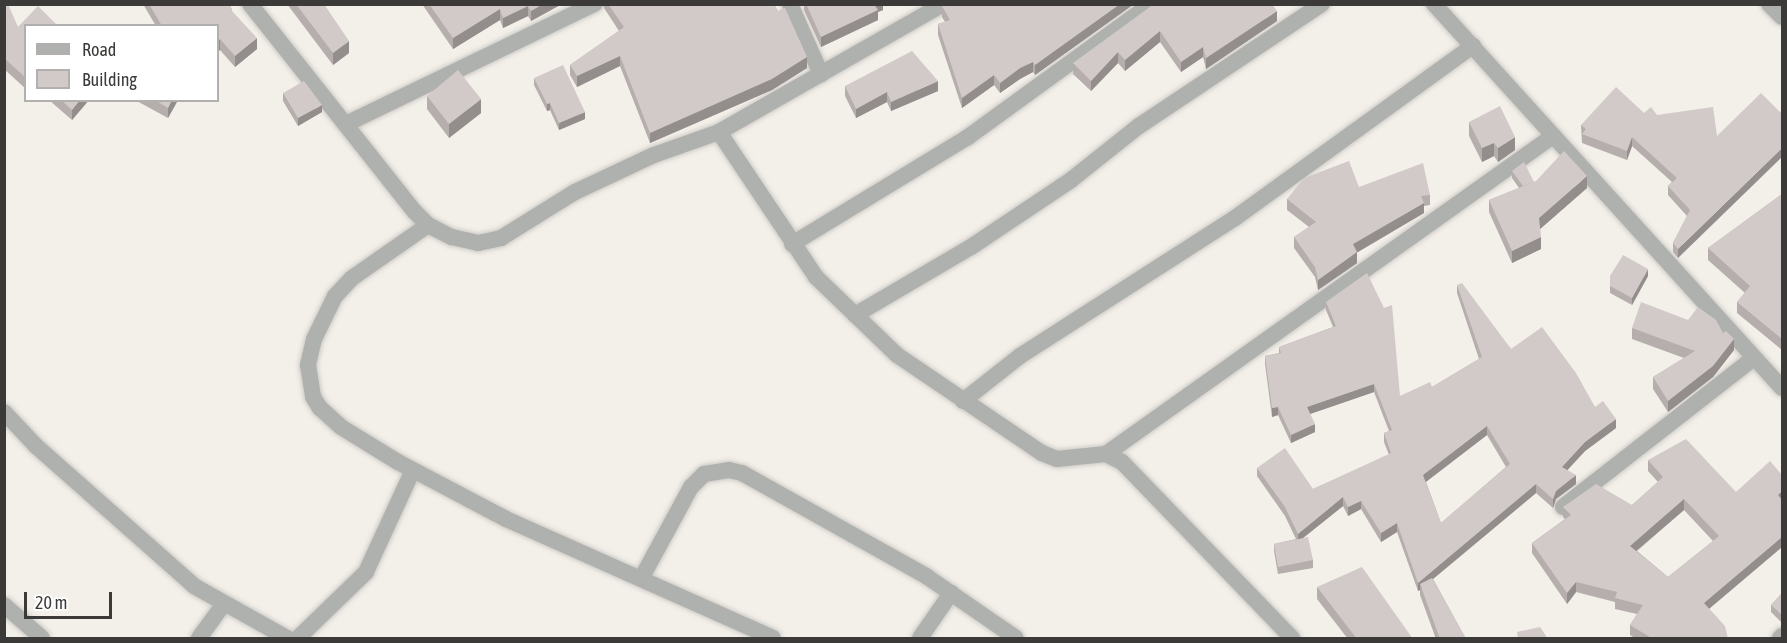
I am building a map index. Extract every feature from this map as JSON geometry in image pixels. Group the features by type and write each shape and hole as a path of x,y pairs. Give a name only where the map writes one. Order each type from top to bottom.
{"street":[{"path":"250,4 428,225 452,237 490,242 585,188 654,155 719,132 943,4"},
{"path":"346,124 594,4"},
{"path":"790,4 821,74"},
{"path":"792,244 968,136 1151,4"},
{"path":"855,315 971,247 1071,180 1139,126 1322,4"},
{"path":"1434,4 1782,388"},
{"path":"1769,4 1782,17"},
{"path":"963,401 1020,356 1235,218 1473,46"},
{"path":"719,132 816,277 897,356 1026,445 1057,459 1106,454 1553,136"},
{"path":"428,225 352,278 335,296 314,339 308,365 312,390 320,408 341,428 413,470 506,519 773,639"},
{"path":"1563,507 1754,358"},
{"path":"4,412 36,446 194,586 287,639"},
{"path":"1106,454 1130,470 1292,639"},
{"path":"298,639 366,573 413,470"},
{"path":"641,579 692,487 704,474 729,470 742,473 951,593 1016,639"},
{"path":"920,639 951,593"},
{"path":"199,639 223,604"},
{"path":"4,605 42,639"}],"building":[{"path":"4,4 8,4 18,27 38,6 56,24 24,24 24,76 4,58"},
{"path":"149,4 230,4 232,11 257,38 235,56 219,40 219,24 161,24"},
{"path":"296,4 324,4 349,41 333,53"},
{"path":"429,4 543,4 531,11 528,6 503,18 500,9 453,38"},
{"path":"608,4 774,4 777,11 785,8 807,57 772,79 650,133 620,56 577,76 570,65 624,27"},
{"path":"806,4 874,4 878,10 821,37"},
{"path":"944,4 1120,4 1035,65 1033,62 1020,68 1000,83 994,75 962,98 938,24 950,20 942,6"},
{"path":"1154,4 1272,4 1277,11 1206,58 1203,47 1181,62 1160,31 1125,60 1118,52 1091,81 1073,63"},
{"path":"912,51 938,81 891,102 887,92 856,109 845,86"},
{"path":"563,65 585,112 559,123 550,103 547,104 534,78"},
{"path":"458,70 481,99 449,124 427,96"},
{"path":"304,81 322,105 298,118 283,93"},
{"path":"1616,87 1644,113 1651,107 1657,115 1713,107 1717,136 1761,93 1780,112 1782,110 1782,148 1678,249 1673,243 1690,210 1668,186 1677,178 1632,137 1627,151 1582,134 1586,129 1581,125"},
{"path":"63,102 78,102 72,110"},
{"path":"158,102 171,102 168,108"},
{"path":"1500,106 1515,137 1498,148 1494,143 1482,148 1469,122"},
{"path":"1564,151 1587,176 1539,218 1541,237 1512,251 1489,200 1536,181"},
{"path":"1349,161 1359,187 1423,163 1430,195 1421,196 1424,203 1353,244 1357,252 1318,280 1315,267 1294,237 1316,222 1287,199 1304,178"},
{"path":"1524,162 1534,182 1523,186 1512,171"},
{"path":"1782,194 1782,339 1737,302 1750,286 1708,248"},
{"path":"1623,255 1648,269 1632,298 1610,286 1610,276"},
{"path":"1367,273 1384,308 1392,305 1400,396 1430,382 1432,387 1482,357 1457,285 1462,283 1511,349 1542,327 1576,373 1595,407 1603,401 1616,419 1585,442 1562,467 1576,475 1556,491 1553,499 1536,484 1418,583 1397,523 1381,533 1361,501 1348,507 1343,497 1298,534 1285,507 1257,468 1285,448 1313,489 1391,453 1384,433 1392,430 1374,384 1307,407 1315,424 1291,435 1278,407 1272,408 1265,356 1281,353 1279,347 1336,326 1326,302","holes":["1487,426 1510,464 1441,523 1423,475"]},
{"path":"1641,302 1688,320 1698,307 1716,320 1723,333 1726,331 1734,339 1713,366 1668,401 1653,377 1695,351 1632,328"},
{"path":"1686,439 1736,492 1770,461 1782,475 1782,491 1778,495 1782,500 1782,537 1704,603 1725,626 1728,639 1653,639 1630,625 1643,605 1615,598 1617,592 1576,582 1567,593 1532,543 1571,515 1563,507 1596,484 1632,505 1663,477 1648,460","holes":["1684,499 1719,536 1668,577 1630,546"]},
{"path":"1308,537 1313,560 1278,567 1274,544"},
{"path":"1362,567 1413,639 1357,639 1317,587"},
{"path":"1432,578 1466,639 1440,639 1420,584"},
{"path":"1782,593 1782,615 1771,605"},
{"path":"1540,627 1548,639 1518,639 1517,632"}]}
